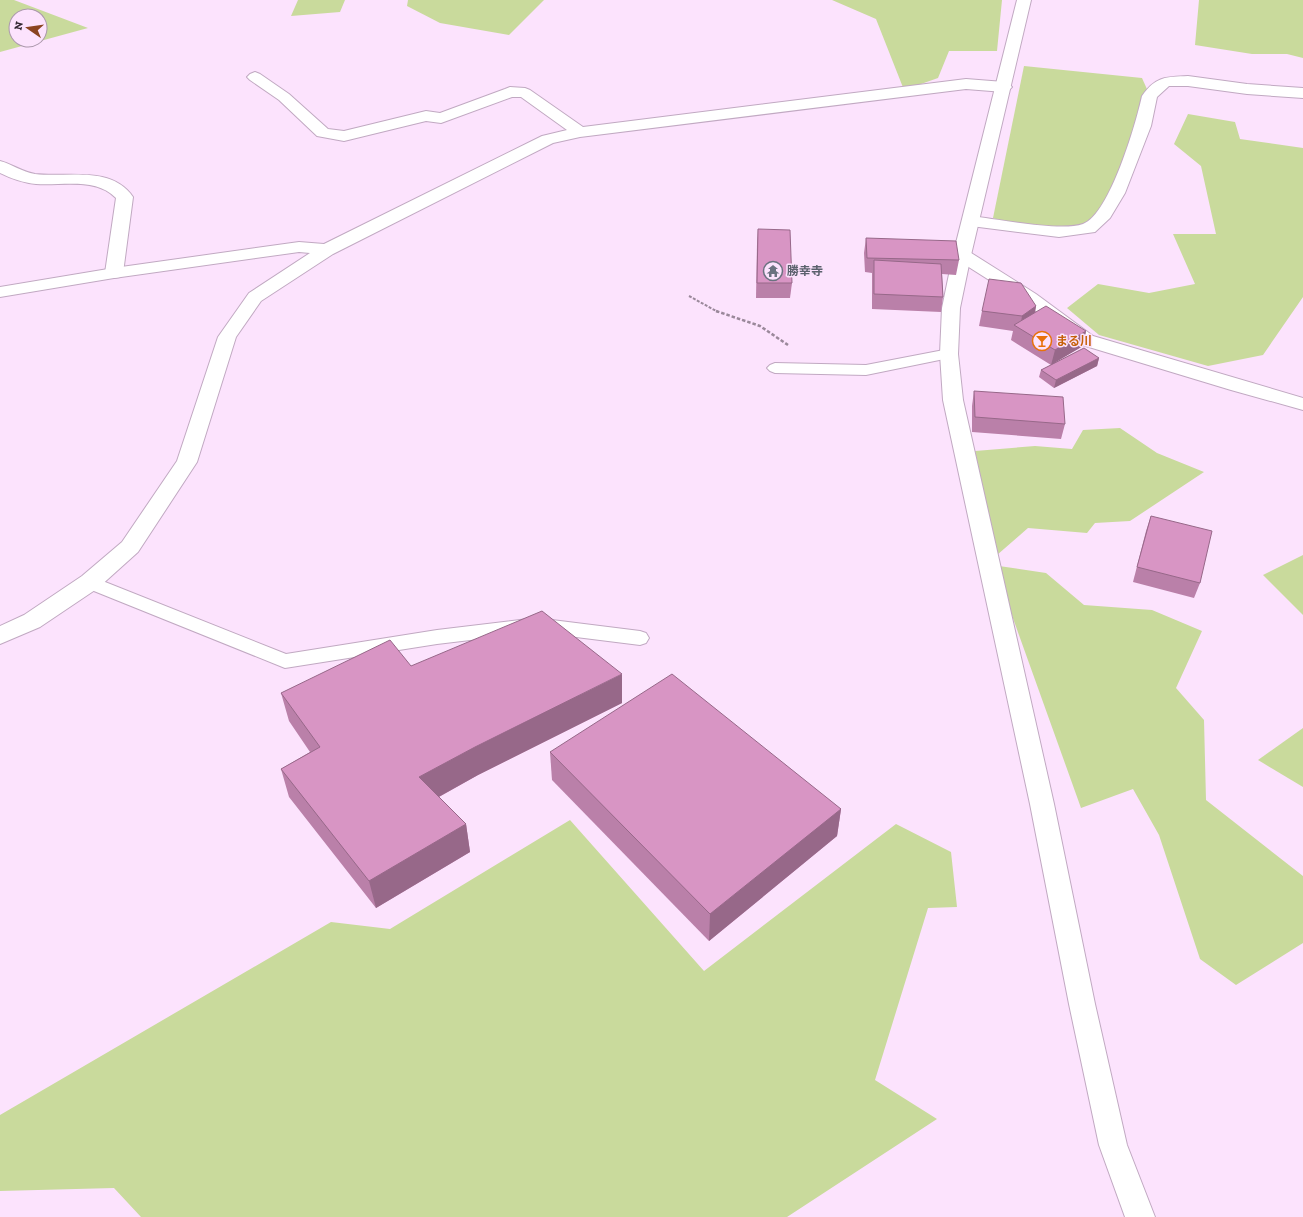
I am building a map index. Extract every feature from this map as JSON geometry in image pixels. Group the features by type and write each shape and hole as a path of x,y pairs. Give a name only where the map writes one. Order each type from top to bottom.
{"street":[{"path":"1024,0 962,255 951,308 949,354 953,400 1042,804 1113,1145 1140,1217"},
{"path":"255,77 284,97 323,133 344,136 426,116 441,118 510,92 525,93 580,132"},
{"path":"971,221 1060,232 1089,228 1104,214 1117,193 1130,164 1143,126 1150,96 1165,82 1188,81 1247,89 1303,92"},
{"path":"0,636 32,621 90,582 130,547 187,462 227,337 255,297 327,250 548,139 580,132 966,84 1004,86"},
{"path":"0,166 15,174 34,179 93,180 115,187 125,198 114,273"},
{"path":"0,292 114,273 299,247 327,250"},
{"path":"962,255 1030,298 1086,340 1303,404"}],"lane":[{"path":"775,368 866,370 949,354"},
{"path":"90,582 285,661 437,637 536,625 640,638"}],"path":[{"path":"689,296 721,314 760,326 785,341 813,369"}],"green space":[{"path":"0,0 14,0 35,8 8,8 8,48 15,48 0,52"},
{"path":"298,0 345,0 340,12 291,16"},
{"path":"408,0 544,0 509,35 440,23 407,6"},
{"path":"832,0 1002,0 997,51 949,51 938,78 904,90 876,19"},
{"path":"1199,0 1303,0 1303,58 1287,54 1252,54 1195,45"},
{"path":"48,13 88,28 48,39"},
{"path":"1024,66 1142,78 1150,96 1138,147 1089,228 1019,227 993,218"},
{"path":"1188,114 1235,122 1240,139 1303,148 1303,297 1263,355 1208,366 1099,335 1067,308 1098,284 1149,293 1195,284 1173,234 1216,234 1201,166 1174,144"},
{"path":"1120,428 1157,453 1204,472 1130,521 1095,523 1087,533 1028,528 997,555 975,451 1035,446 1072,449 1083,430"},
{"path":"1303,555 1303,615 1263,575"},
{"path":"999,566 1046,573 1084,605 1152,610 1202,631 1176,688 1204,720 1206,800 1303,876 1303,943 1236,985 1200,959 1159,835 1133,789 1081,808 1005,596"},
{"path":"1303,728 1303,787 1258,760"},
{"path":"570,820 704,971 896,824 951,852 957,907 928,908 875,1080 937,1119 787,1217 141,1217 114,1188 0,1191 0,1115 331,922 390,929"}],"building":[{"name":"勝幸寺","path":"758,229 790,230 792,283 757,283"},
{"path":"866,238 956,241 959,260 867,258"},
{"path":"874,260 941,264 943,297 874,294"},
{"path":"989,279 1021,283 1036,306 1022,316 982,311"},
{"path":"1046,306 1086,331 1055,350 1014,325"},
{"path":"1084,348 1099,358 1056,380 1041,370"},
{"path":"974,391 1063,397 1065,424 975,417"},
{"path":"1151,516 1212,531 1200,583 1137,567"},
{"path":"542,611 622,674 475,747 419,777 466,824 369,881 281,769 320,747 281,693 390,640 411,666"},
{"path":"672,674 841,809 710,914 550,752"}],"place":[{"name":"勝幸寺","path":"773,271"},
{"name":"まる川","path":"1042,341"}]}
